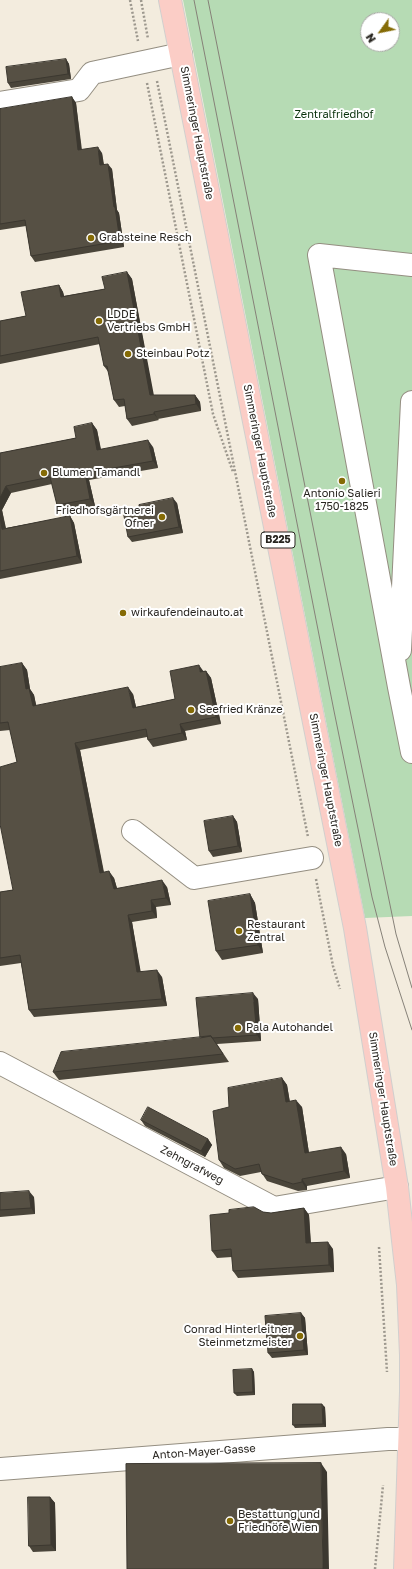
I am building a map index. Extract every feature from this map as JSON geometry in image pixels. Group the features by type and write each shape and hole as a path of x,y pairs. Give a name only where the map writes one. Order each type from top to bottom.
{"main road":[{"name":"Simmeringer Hauptstraße","path":"170,0 355,928 397,1187 408,1285 412,1355 405,1569"}],"street":[{"path":"0,103 79,90 92,73 181,54"},
{"path":"412,265 319,255 405,687 412,752"},
{"path":"405,687 412,402"},
{"path":"133,831 194,878 312,858"},
{"name":"Zehngrafweg","path":"0,1063 274,1208 397,1187"},
{"name":"Anton-Mayer-Gasse","path":"0,1469 372,1440 409,1439"}],"path":[{"path":"130,0 148,61 237,482 334,966 341,992"},
{"path":"141,0 148,61 213,414 237,482"},
{"path":"379,1246 387,1377"},
{"path":"375,1569 384,1477"}],"green space":[{"name":"Zentralfriedhof","path":"183,0 412,0 412,916 365,918"}],"building":[{"path":"66,59 68,74 8,83 6,67"},
{"path":"72,97 78,150 98,147 100,165 108,164 120,241 31,256 25,220 0,224 0,109"},
{"path":"127,272 150,395 195,395 196,404 127,419 124,399 114,400 107,366 104,366 98,337 0,356 0,321 26,316 21,292 59,285 61,297 105,289 102,277"},
{"path":"92,423 97,450 148,440 153,461 85,473 90,499 57,505 50,477 6,486 0,498 0,453 76,438 74,427"},
{"path":"173,498 179,527 128,537 123,511 139,508 139,505"},
{"path":"70,516 77,556 0,571 0,517 2,529"},
{"path":"22,663 26,689 29,688 33,706 128,687 133,708 175,699 170,671 199,665 200,672 206,671 216,717 180,724 182,733 148,740 146,729 75,743 100,873 109,871 114,889 162,880 166,898 151,900 152,911 128,915 137,972 157,970 162,999 29,1010 20,955 0,958 0,892 13,890 0,824 0,767 17,762 8,722 0,723 0,667"},
{"path":"233,816 238,846 209,851 204,821"},
{"name":"Restaurant Zentral","path":"250,894 258,945 216,951 208,901"},
{"name":"Pala Autohandel","path":"253,993 257,1035 212,1038 211,1036 200,1038 196,998"},
{"path":"211,1036 223,1054 53,1072 61,1052"},
{"path":"282,1078 286,1102 296,1100 305,1153 341,1147 344,1171 302,1179 302,1182 293,1184 262,1174 259,1164 235,1169 219,1160 213,1111 229,1107 228,1088"},
{"path":"148,1107 208,1139 201,1151 141,1120"},
{"path":"29,1191 31,1208 0,1210 0,1193"},
{"path":"254,1207 263,1212 271,1213 304,1208 306,1243 328,1242 329,1265 233,1271 231,1249 212,1251 210,1215 229,1213 229,1210"},
{"path":"301,1313 304,1350 268,1353 265,1316"},
{"path":"252,1369 253,1392 234,1393 233,1370"},
{"path":"293,1404 322,1404 323,1424 293,1425"},
{"name":"Bestattung und Friedhöfe Wien","path":"321,1463 323,1569 127,1569 126,1464"},
{"path":"28,1497 50,1497 51,1545 29,1546"}],"tram line":[{"path":"194,0 372,897 385,947 412,1030"},
{"path":"208,0 338,652 396,934 412,988"}],"place":[{"name":"Grabsteine Resch","path":"91,238"},
{"name":"LDDE Vertriebs GmbH","path":"99,321"},
{"name":"Steinbau Potz","path":"128,354"},
{"name":"Blumen Tamandl","path":"44,473"},
{"name":"Antonio Salieri 1750-1825","path":"342,481"},
{"name":"Friedhofsgärtnerei Ofner","path":"162,517"},
{"name":"wirkaufendeinauto.at","path":"123,613"},
{"name":"Seefried Kränze","path":"191,710"},
{"name":"Restaurant Zentral","path":"239,931"},
{"name":"Pala Autohandel","path":"238,1028"},
{"name":"Conrad Hinterleitner Steinmetzmeister","path":"300,1336"},
{"name":"Bestattung und Friedhöfe Wien","path":"230,1521"}]}
